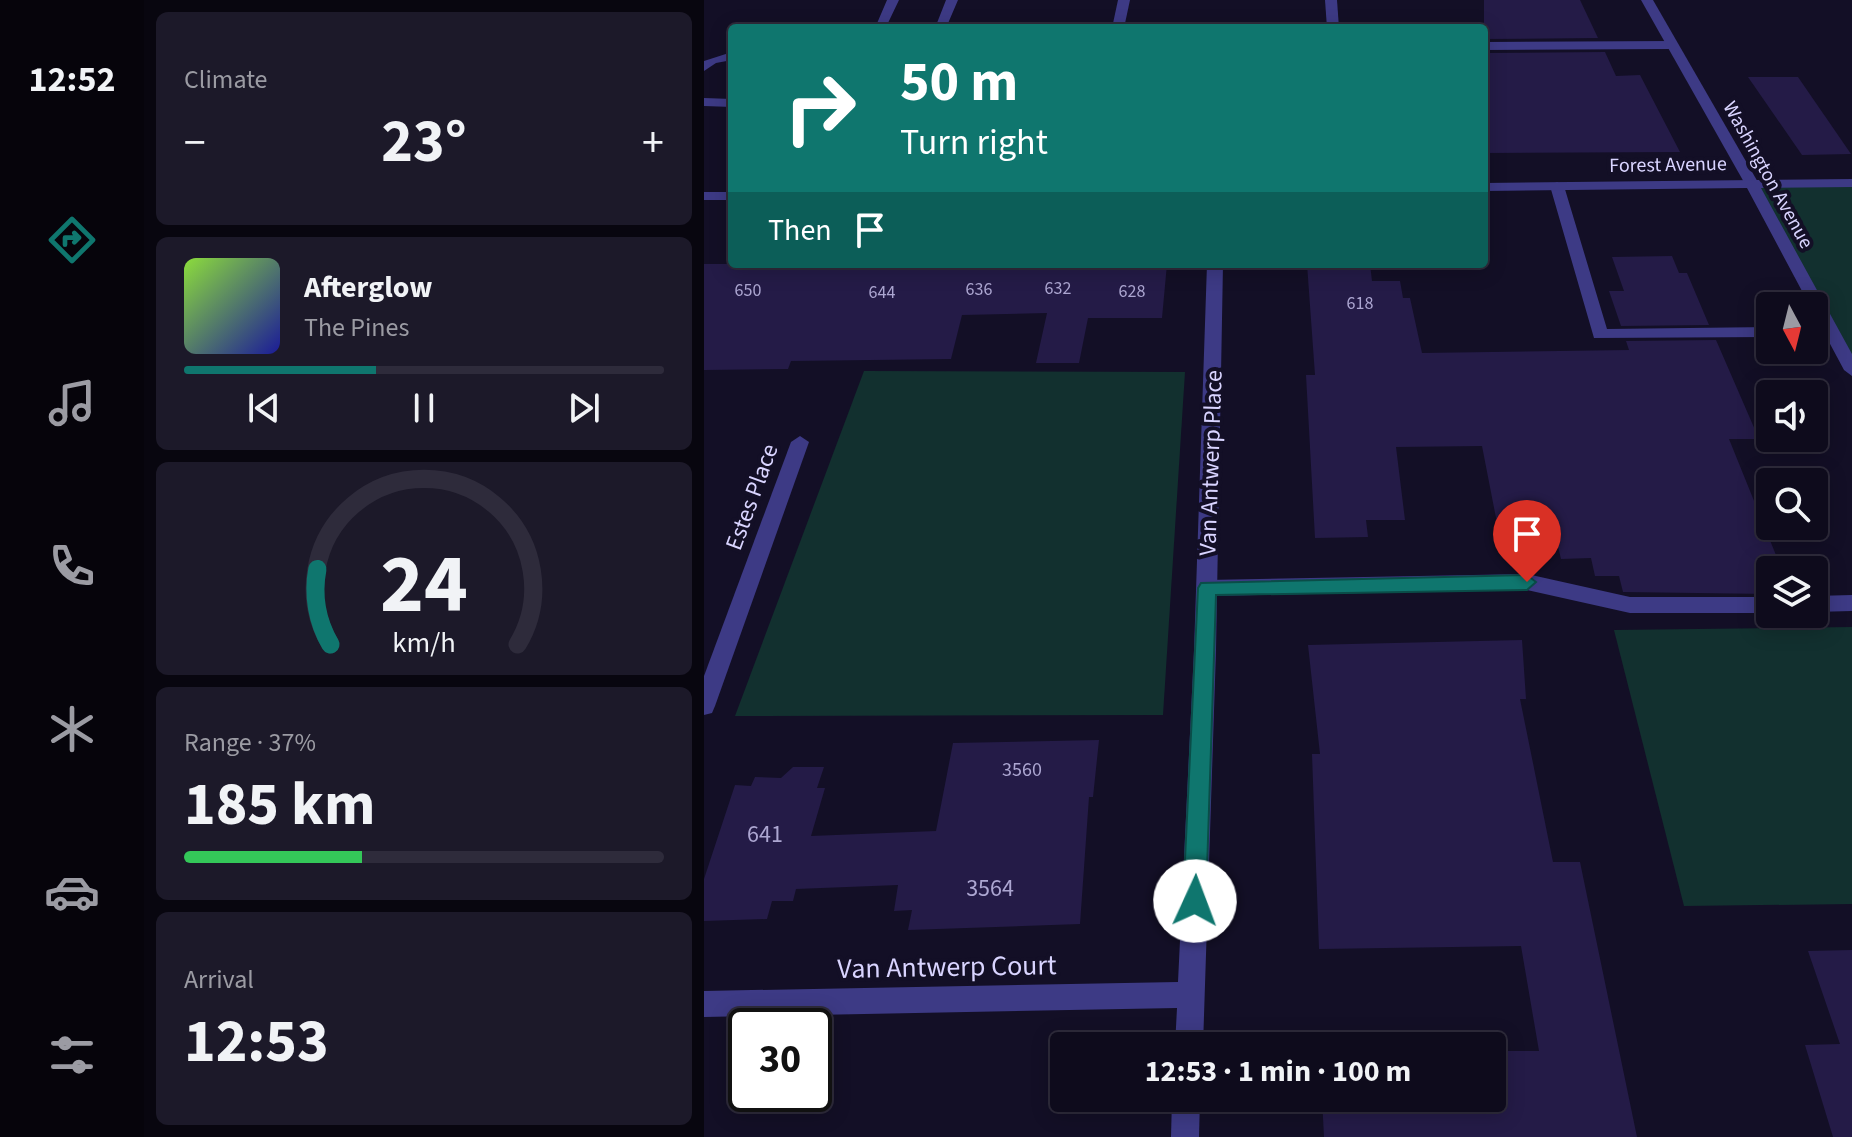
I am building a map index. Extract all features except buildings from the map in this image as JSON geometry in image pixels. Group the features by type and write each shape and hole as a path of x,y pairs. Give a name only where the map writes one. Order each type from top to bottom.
{"street":[{"path":"881,24 893,0"},
{"path":"942,24 952,0"},
{"path":"1119,24 1124,0"},
{"path":"1331,0 1333,24"},
{"name":"Washington Avenue","path":"1647,0 1752,184 1804,292"},
{"path":"1488,46 1672,45"},
{"path":"704,67 712,60 728,57"},
{"path":"704,102 728,103"},
{"name":"Forest Avenue","path":"1488,187 1852,183"},
{"path":"1557,186 1600,334 1756,332"},
{"path":"704,196 728,196"},
{"name":"Van Antwerp Place","path":"1190,1032 1207,588 1215,268"},
{"name":"Washington Avenue","path":"1828,339 1852,370"},
{"name":"Estes Place","path":"704,706 800,442"},
{"path":"1207,588 1527,582 1630,605 1756,605"},
{"path":"1828,604 1852,603"},
{"name":"Van Antwerp Court","path":"704,1004 1191,995"},
{"path":"1185,1137 1186,1112"}],"green space":[{"path":"1852,183 1852,370 1828,325 1828,292 1810,292 1752,184"},
{"path":"864,371 1185,372 1163,715 735,716"},
{"path":"1852,627 1852,904 1684,906 1614,630"}],"route":[{"path":"1195,901 1207,588 1527,582"}]}
